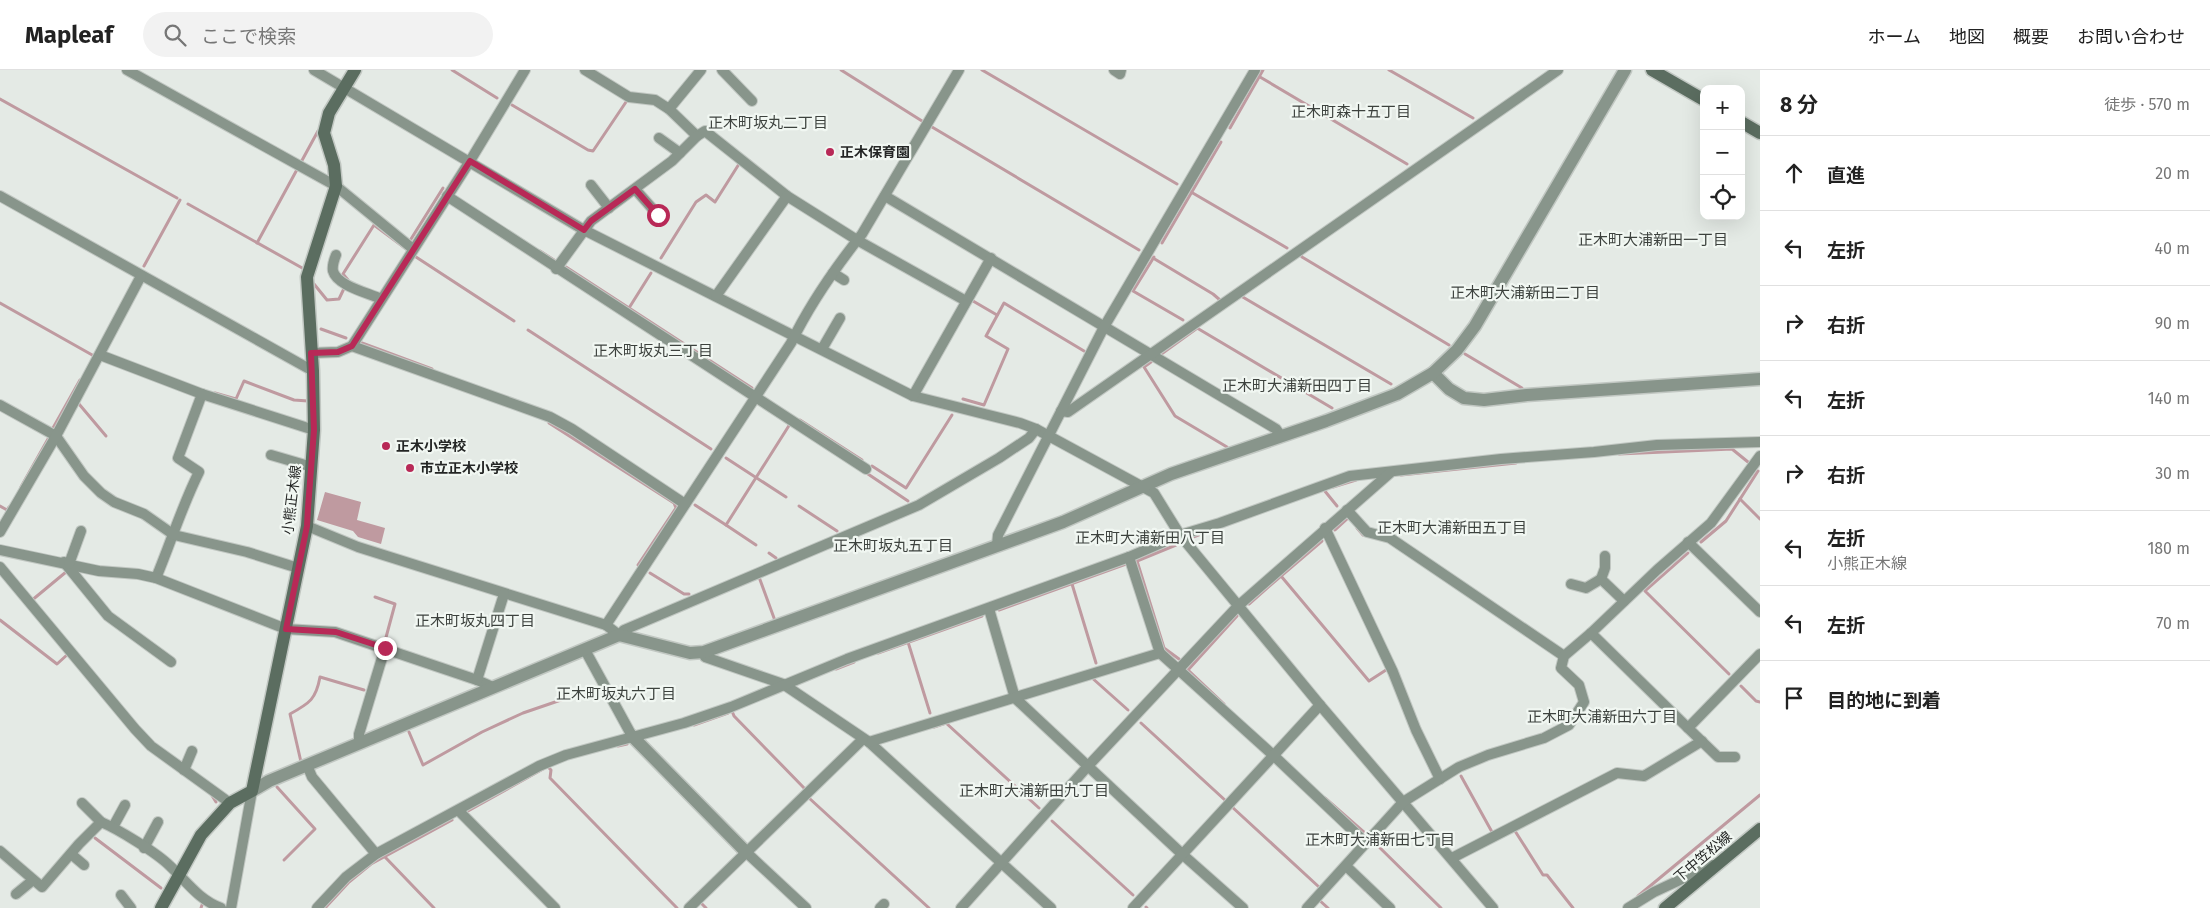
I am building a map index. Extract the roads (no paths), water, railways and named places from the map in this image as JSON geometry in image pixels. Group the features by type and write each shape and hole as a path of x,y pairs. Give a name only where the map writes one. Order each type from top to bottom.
{"main road":[{"name":"小熊正木線","path":"252,791 307,526 314,430 313,371 307,277 336,186 334,165 324,133 329,113 356,70"},
{"path":"1652,70 1700,98"},
{"path":"1745,124 1760,133"},
{"path":"161,908 201,835 230,802 252,791"},
{"name":"下中笠松線","path":"1665,908 1760,829"}],"street":[{"path":"127,70 336,186 413,249"},
{"path":"314,70 584,230 913,396 1020,423 1036,429 1144,485 1154,493 1180,535 1238,606 1493,908"},
{"path":"311,353 338,352 352,346 470,161 525,70"},
{"path":"585,70 629,97 655,100 669,109 697,136"},
{"path":"669,109 701,70"},
{"path":"722,70 752,101"},
{"path":"606,625 756,398 846,252 857,240 885,196 959,70"},
{"path":"1114,70 1120,74 1121,70"},
{"path":"997,545 998,535 1104,327 1255,70"},
{"path":"1061,411 1068,412 1558,70"},
{"path":"307,526 358,547 606,625 619,636 690,653 704,652 1063,522 1170,474 1397,394 1433,373 1457,350 1475,326 1625,70"},
{"path":"556,269 591,221 635,189 705,131 788,196 857,240 966,301"},
{"path":"659,138 680,153"},
{"path":"591,185 609,208"},
{"path":"635,189 658,215"},
{"path":"0,196 313,371"},
{"path":"447,196 556,269 866,469"},
{"path":"716,296 788,196"},
{"path":"885,196 1276,429 1281,436"},
{"path":"336,255 333,270 337,278 348,286 381,299"},
{"path":"913,396 991,258"},
{"path":"833,273 844,280"},
{"path":"0,532 56,436 141,276"},
{"path":"822,349 840,318"},
{"path":"352,346 550,417 572,429 685,504"},
{"path":"100,355 202,394 314,430"},
{"path":"1433,373 1449,389 1464,398 1484,400 1527,395 1760,379"},
{"path":"156,578 174,535 181,510 199,472 178,458 202,394"},
{"path":"0,405 56,436 84,476 114,502 144,514 174,535 247,552 298,568"},
{"path":"231,908 252,791 269,781 306,765 619,636 624,630 633,626 919,505 999,458 1029,438 1036,429"},
{"path":"317,908 346,877 376,854 459,811 538,766 566,755 684,723 731,707 847,659 990,609 1129,557 1180,535 1220,523 1350,476 1501,459 1657,445 1760,442"},
{"path":"271,455 312,467"},
{"path":"1307,908 1404,802 1459,767 1544,738 1569,726 1584,702 1579,685 1561,668 1564,656 1711,523 1721,512 1760,456"},
{"path":"961,908 1088,766 1238,606 1390,473"},
{"path":"1347,510 1367,532 1390,538 1564,656"},
{"path":"1325,528 1393,672 1416,730 1440,779"},
{"path":"66,563 81,531"},
{"path":"1688,542 1760,612"},
{"path":"0,550 99,570 156,578 286,629 336,632 493,687"},
{"path":"1571,584 1586,588 1601,579 1605,568 1605,556"},
{"path":"1129,557 1160,653 1273,755 1366,844"},
{"path":"66,563 108,616 171,662"},
{"path":"0,567 135,730 151,746 230,802"},
{"path":"1601,579 1624,601"},
{"path":"477,680 504,594"},
{"path":"990,609 1016,698 1182,854 1243,908"},
{"path":"1591,633 1718,756 1734,757"},
{"path":"359,743 359,734 385,648"},
{"path":"585,650 632,736 747,853 806,908"},
{"path":"704,652 704,657 783,684 866,741 1050,908"},
{"path":"689,908 866,741 1016,698 1160,653"},
{"path":"1688,728 1760,654"},
{"path":"1133,908 1320,705"},
{"path":"1452,858 1617,774 1644,776 1702,741"},
{"path":"184,770 192,751"},
{"path":"306,765 312,777 376,854"},
{"path":"82,803 101,822 113,827 170,865 178,876 208,903 221,908"},
{"path":"113,827 125,805"},
{"path":"459,811 555,908"},
{"path":"0,851 42,887 101,822"},
{"path":"144,848 158,822"},
{"path":"71,854 84,865"},
{"path":"1628,908 1654,892 1722,861"},
{"path":"1346,866 1390,908"},
{"path":"16,894 33,880"},
{"path":"121,894 130,908"}],"waterway":[{"path":"452,70 497,98"},
{"path":"841,70 922,121"},
{"path":"982,70 1177,184"},
{"path":"1230,128 1263,70"},
{"path":"1389,70 1473,118"},
{"path":"1260,77 1407,164"},
{"path":"0,99 177,198"},
{"path":"512,105 588,150 593,151 626,102"},
{"path":"932,127 1139,250"},
{"path":"257,243 318,131"},
{"path":"1162,243 1221,142"},
{"path":"661,258 696,202 706,195 715,202 739,164"},
{"path":"411,239 443,188"},
{"path":"1191,192 1287,248"},
{"path":"144,266 180,200"},
{"path":"188,204 304,269"},
{"path":"314,284 327,300 339,299 348,280 343,274 374,225 405,248"},
{"path":"540,251 554,260"},
{"path":"1301,255 1449,345"},
{"path":"416,257 514,321"},
{"path":"1154,257 1133,291 1183,320"},
{"path":"1153,258 1220,300"},
{"path":"566,267 752,388"},
{"path":"629,308 651,273"},
{"path":"1243,295 1241,296 1391,384"},
{"path":"973,301 997,315"},
{"path":"0,303 94,356"},
{"path":"963,399 984,405 1008,349 986,336 1004,303 1084,351"},
{"path":"1197,328 1332,408"},
{"path":"321,329 346,338"},
{"path":"1160,355 1196,329"},
{"path":"528,330 711,449"},
{"path":"362,343 432,369"},
{"path":"1465,354 1522,388"},
{"path":"1151,362 1144,367 1175,416 1227,447"},
{"path":"53,428 80,380"},
{"path":"215,393 236,399 244,381 294,400 308,401"},
{"path":"79,404 106,436"},
{"path":"872,466 906,488 952,415"},
{"path":"800,420 862,460"},
{"path":"549,423 674,503 676,508 638,565"},
{"path":"695,505 726,525 790,424"},
{"path":"21,487 48,439"},
{"path":"1619,454 1732,449 1748,462"},
{"path":"726,458 786,497"},
{"path":"1401,475 1516,463"},
{"path":"1701,542 1726,521 1758,471"},
{"path":"865,472 908,501"},
{"path":"1333,487 1356,480"},
{"path":"1324,490 1337,506"},
{"path":"1740,499 1760,519"},
{"path":"0,506 7,510 9,507"},
{"path":"799,506 837,531"},
{"path":"1335,530 1347,519"},
{"path":"726,525 756,545"},
{"path":"1357,528 1363,535"},
{"path":"1193,537 1207,532"},
{"path":"1281,576 1322,541"},
{"path":"1176,545 1137,561 1164,648 1179,659"},
{"path":"769,553 776,558"},
{"path":"1688,553 1645,591 1729,674"},
{"path":"999,610 1126,564"},
{"path":"31,601 66,572"},
{"path":"650,573 684,594 689,594"},
{"path":"1249,604 1281,576 1369,681 1386,670"},
{"path":"759,577 774,618"},
{"path":"1072,584 1096,663"},
{"path":"375,597 395,604 385,641"},
{"path":"878,653 982,616"},
{"path":"1224,704 1188,670 1237,616"},
{"path":"0,620 57,664 68,654"},
{"path":"908,642 930,713"},
{"path":"836,669 854,662"},
{"path":"301,762 290,714 311,700 320,677 364,690"},
{"path":"1091,677 1128,710"},
{"path":"1741,686 1756,701 1760,702"},
{"path":"409,732 423,765 482,732 523,713 596,688"},
{"path":"732,711 734,716 806,790"},
{"path":"694,725 728,713"},
{"path":"934,727 946,723 1039,808"},
{"path":"1141,723 1226,801"},
{"path":"618,746 627,744"},
{"path":"548,767 551,770 550,778 677,908"},
{"path":"468,811 543,769"},
{"path":"1461,776 1492,832"},
{"path":"277,787 315,829 284,860"},
{"path":"211,794 216,802"},
{"path":"1638,896 1760,795"},
{"path":"809,798 929,908"},
{"path":"1325,798 1366,834"},
{"path":"1231,806 1319,887"},
{"path":"325,908 349,882 371,864 452,820"},
{"path":"1052,821 1133,895"},
{"path":"1515,831 1543,875 1547,875 1573,908"},
{"path":"95,838 161,888"},
{"path":"1374,842 1441,908"},
{"path":"385,857 434,908"},
{"path":"1318,899 1328,908"},
{"path":"701,903 706,908"}],"place":[{"name":"正木保育園","path":"830,152"},
{"name":"正木小学校","path":"386,446"},
{"name":"市立正木小学校","path":"410,468"}],"district":[{"name":"正木町森十五丁目","path":"1351,112"},
{"name":"正木町坂丸二丁目","path":"768,123"},
{"name":"正木町大浦新田一丁目","path":"1653,240"},
{"name":"正木町大浦新田二丁目","path":"1525,293"},
{"name":"正木町坂丸三丁目","path":"653,351"},
{"name":"正木町大浦新田四丁目","path":"1297,386"},
{"name":"正木町大浦新田五丁目","path":"1452,528"},
{"name":"正木町大浦新田八丁目","path":"1150,538"},
{"name":"正木町坂丸五丁目","path":"893,546"},
{"name":"正木町坂丸四丁目","path":"475,621"},
{"name":"正木町坂丸六丁目","path":"616,694"},
{"name":"正木町大浦新田六丁目","path":"1602,717"},
{"name":"正木町大浦新田九丁目","path":"1034,791"},
{"name":"正木町大浦新田七丁目","path":"1380,840"}]}
